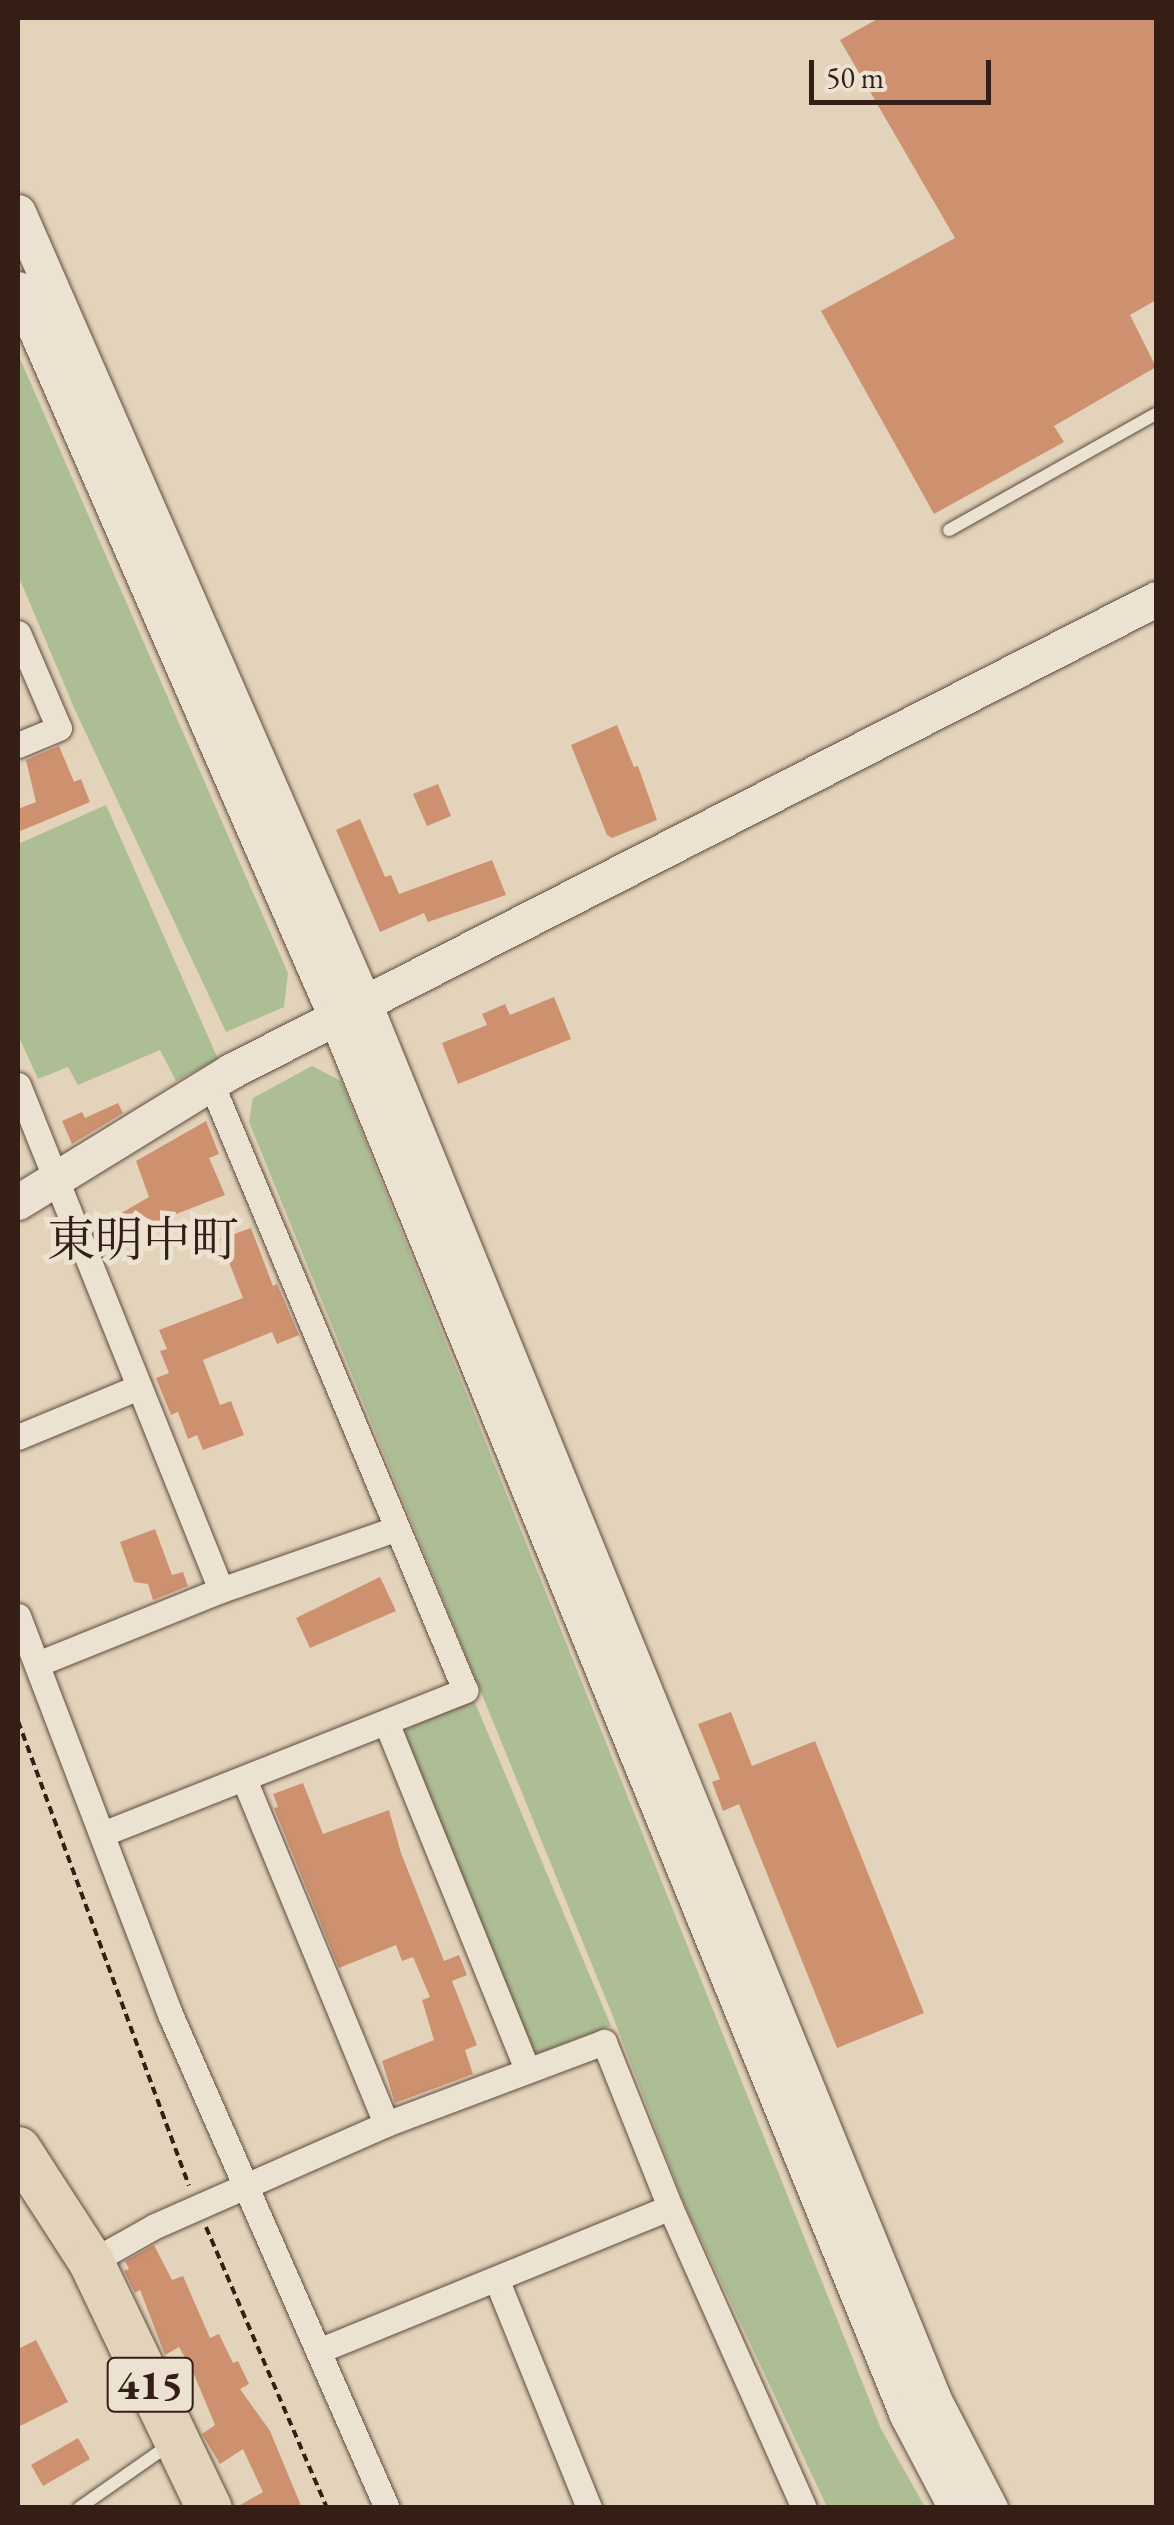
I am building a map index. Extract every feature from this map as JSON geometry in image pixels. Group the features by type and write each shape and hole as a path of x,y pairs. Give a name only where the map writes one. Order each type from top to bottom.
{"highway":[{"name":"415","path":"18,2149 91,2262 207,2506"}],"street":[{"path":"18,212 934,2400 990,2508"},
{"path":"18,289 350,1010 899,2396 956,2508"},
{"path":"18,1202 211,1082 1156,599"},
{"path":"18,633 59,728 18,746"},
{"path":"102,1834 465,1690 211,1082"},
{"path":"18,1085 58,1175 221,1590"},
{"path":"18,1437 139,1388"},
{"path":"36,1664 221,1590 395,1528"},
{"path":"18,1616 170,2014 223,2192 318,2351 386,2508"},
{"path":"386,1722 527,2070"},
{"path":"244,1779 386,2124"},
{"path":"91,2262 223,2192 386,2124 604,2042 670,2207 804,2508"},
{"path":"318,2351 497,2282 670,2207"},
{"path":"497,2282 589,2508"}],"lane":[{"path":"949,530 1156,414"},
{"path":"80,2508 176,2440"}],"path":[{"path":"18,1721 223,2192"},
{"path":"204,2222 327,2508"}],"green space":[{"path":"18,354 288,973 284,1007 226,1032 75,710 18,575"},
{"path":"106,805 218,1059 176,1081 160,1050 78,1085 68,1067 38,1079 18,1035 18,844"},
{"path":"312,1066 341,1081 881,2429 925,2507 827,2507 685,2205 612,2014 249,1122 253,1098"},
{"path":"474,1700 611,2026 539,2053 527,2050 404,1738 407,1729"}],"building":[{"path":"879,18 1156,18 1156,300 1130,315 1156,367 1054,426 1064,442 934,514 821,311 955,238 840,40"},
{"path":"617,725 634,767 638,766 657,820 612,838 607,835 571,745"},
{"path":"59,746 74,782 81,779 90,802 18,832 18,809 36,802 26,760"},
{"path":"438,784 451,816 427,826 413,794"},
{"path":"360,819 385,877 391,875 399,894 492,860 506,895 428,922 424,913 380,932 336,830"},
{"path":"554,997 571,1039 458,1084 442,1043 487,1025 482,1014 505,1004 510,1015"},
{"path":"118,1103 123,1113 72,1144 62,1121 82,1112 85,1118"},
{"path":"206,1121 219,1154 209,1158 225,1195 99,1244 94,1229 149,1197 136,1161"},
{"path":"251,1228 273,1286 277,1284 299,1335 277,1344 272,1332 203,1360 220,1405 231,1401 244,1435 203,1450 197,1435 188,1439 178,1412 171,1415 156,1378 169,1373 160,1351 167,1349 159,1330 243,1298 220,1239"},
{"path":"155,1529 172,1575 183,1572 188,1586 153,1600 148,1584 134,1582 120,1542"},
{"path":"380,1577 396,1611 310,1648 296,1618"},
{"path":"731,1712 752,1766 815,1741 924,2013 837,2048 739,1804 723,1811 712,1782 720,1779 698,1724"},
{"path":"303,1783 323,1834 389,1810 401,1853 444,1961 459,1955 467,1975 452,1981 477,2045 465,2050 473,2074 395,2103 382,2061 434,2040 422,2000 430,1997 413,1957 402,1961 396,1945 339,1968 274,1808 278,1807 273,1794"},
{"path":"154,2245 172,2280 183,2276 210,2338 219,2334 233,2363 238,2361 249,2384 240,2389 270,2431 302,2508 235,2508 263,2492 243,2449 220,2464 202,2434 215,2425 193,2372 179,2347 165,2355 140,2290 135,2293 124,2271 129,2269 125,2261"},
{"path":"36,2340 68,2402 18,2427 18,2349"},
{"path":"78,2438 90,2459 43,2486 31,2465"}],"district":[{"name":"東明中町","path":"143,1240"}]}
